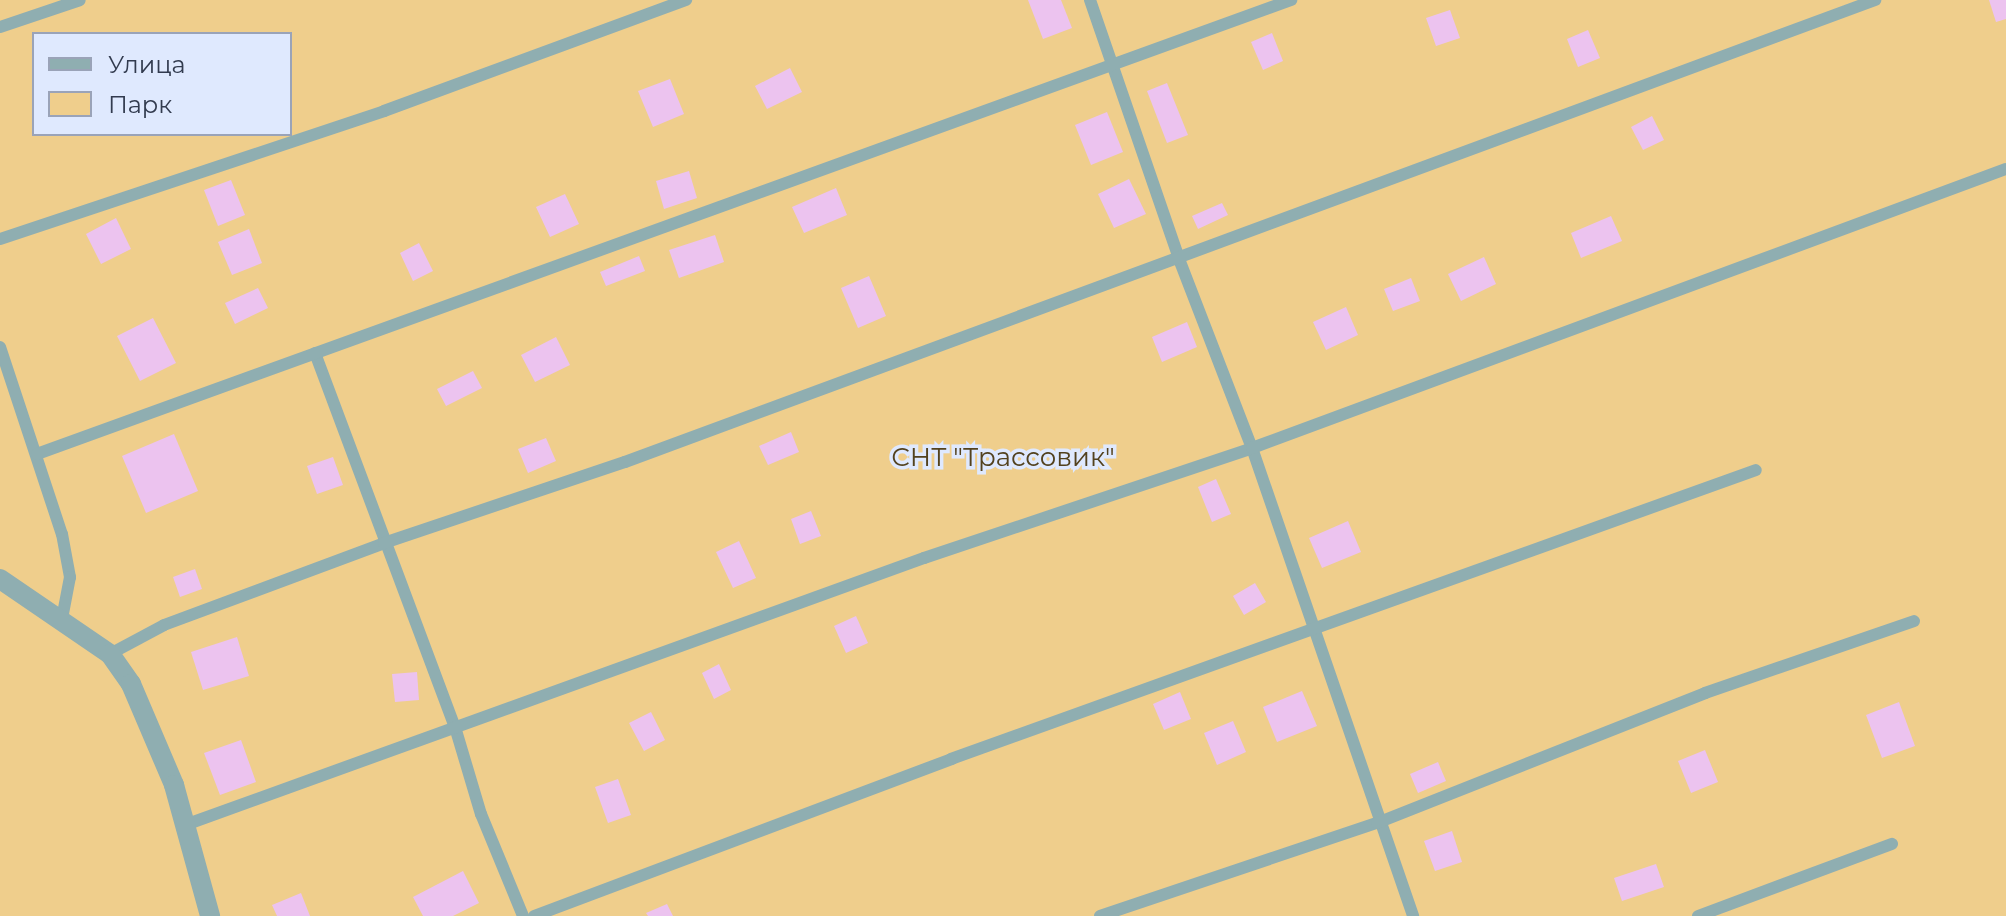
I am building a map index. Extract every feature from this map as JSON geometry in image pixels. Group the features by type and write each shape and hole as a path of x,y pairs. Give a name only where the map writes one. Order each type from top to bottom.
{"street":[{"path":"0,579 110,654 152,728 185,825 210,916"}],"lane":[{"path":"0,27 80,0"},
{"path":"0,239 384,111 686,0"},
{"path":"1090,0 1179,259 1252,448 1377,823 1413,916"},
{"path":"37,454 1291,0"},
{"path":"110,654 164,625 384,543 625,462 1875,0"},
{"path":"185,825 924,558 1252,448 2006,169"},
{"path":"0,347 37,454 70,577 62,619"},
{"path":"315,353 455,727 481,814 523,916"},
{"path":"534,916 951,759 1756,470"},
{"path":"1100,916 1377,823 1705,693 1914,621"},
{"path":"1698,916 1892,844"}],"green space":[{"name":"СНТ \"Трассовик\"","path":"0,0 2006,0 2006,916 0,916"}],"building":[{"path":"1028,0 1061,0 1072,28 1043,39"},
{"path":"1989,0 2006,0 2006,19 1996,22"},
{"path":"1450,10 1460,38 1436,46 1426,18"},
{"path":"1588,30 1600,58 1578,67 1567,39"},
{"path":"1272,33 1283,61 1263,70 1251,42"},
{"path":"790,68 802,92 767,109 755,86"},
{"path":"670,79 684,114 653,127 638,91"},
{"path":"1167,83 1188,135 1167,143 1147,91"},
{"path":"1107,112 1123,152 1091,165 1075,125"},
{"path":"1652,116 1664,140 1643,150 1631,127"},
{"path":"689,171 697,198 664,209 656,181"},
{"path":"1129,179 1146,214 1114,228 1098,194"},
{"path":"231,180 245,215 218,226 204,190"},
{"path":"836,188 847,215 804,233 792,207"},
{"path":"565,194 579,224 550,237 536,207"},
{"path":"1222,203 1228,215 1198,229 1192,216"},
{"path":"1611,216 1622,241 1581,258 1571,233"},
{"path":"116,218 131,249 101,264 86,234"},
{"path":"249,229 262,263 232,275 218,242"},
{"path":"715,235 724,262 679,278 669,250"},
{"path":"419,243 433,271 413,281 400,253"},
{"path":"639,256 645,271 606,286 600,272"},
{"path":"1484,257 1496,284 1461,301 1448,274"},
{"path":"869,276 886,316 858,328 841,288"},
{"path":"1411,278 1420,301 1393,311 1384,289"},
{"path":"258,288 268,308 235,324 225,303"},
{"path":"1346,307 1358,335 1326,350 1313,322"},
{"path":"153,318 176,363 140,381 117,336"},
{"path":"1187,322 1197,347 1162,362 1152,337"},
{"path":"556,337 570,365 535,382 521,355"},
{"path":"473,371 482,388 446,406 437,389"},
{"path":"791,432 799,452 768,465 759,446"},
{"path":"174,434 198,491 146,513 122,456"},
{"path":"546,438 556,461 528,473 518,449"},
{"path":"333,457 343,485 317,494 307,466"},
{"path":"1216,479 1231,514 1212,522 1198,487"},
{"path":"811,511 821,536 800,544 791,519"},
{"path":"1348,521 1361,552 1322,568 1309,538"},
{"path":"739,541 756,578 733,588 716,552"},
{"path":"195,569 202,589 180,597 173,577"},
{"path":"1255,583 1266,602 1244,615 1233,596"},
{"path":"856,616 868,643 846,653 834,626"},
{"path":"237,637 249,676 203,690 191,652"},
{"path":"719,664 731,690 714,699 702,673"},
{"path":"417,672 419,700 395,702 392,674"},
{"path":"1302,691 1317,726 1277,742 1263,707"},
{"path":"1180,692 1191,719 1164,730 1153,704"},
{"path":"1899,702 1915,746 1882,758 1866,715"},
{"path":"651,712 665,740 644,751 629,723"},
{"path":"1233,721 1246,752 1217,765 1204,733"},
{"path":"241,740 256,782 220,795 204,753"},
{"path":"1705,750 1718,782 1691,793 1678,761"},
{"path":"1438,762 1446,781 1418,793 1410,774"},
{"path":"618,779 631,815 608,823 595,787"},
{"path":"1452,831 1462,862 1435,871 1424,841"},
{"path":"1656,864 1664,887 1622,901 1614,878"},
{"path":"463,871 479,903 453,916 423,916 413,897"},
{"path":"301,893 310,916 277,916 272,905"},
{"path":"667,904 673,916 648,916 646,913"}]}
